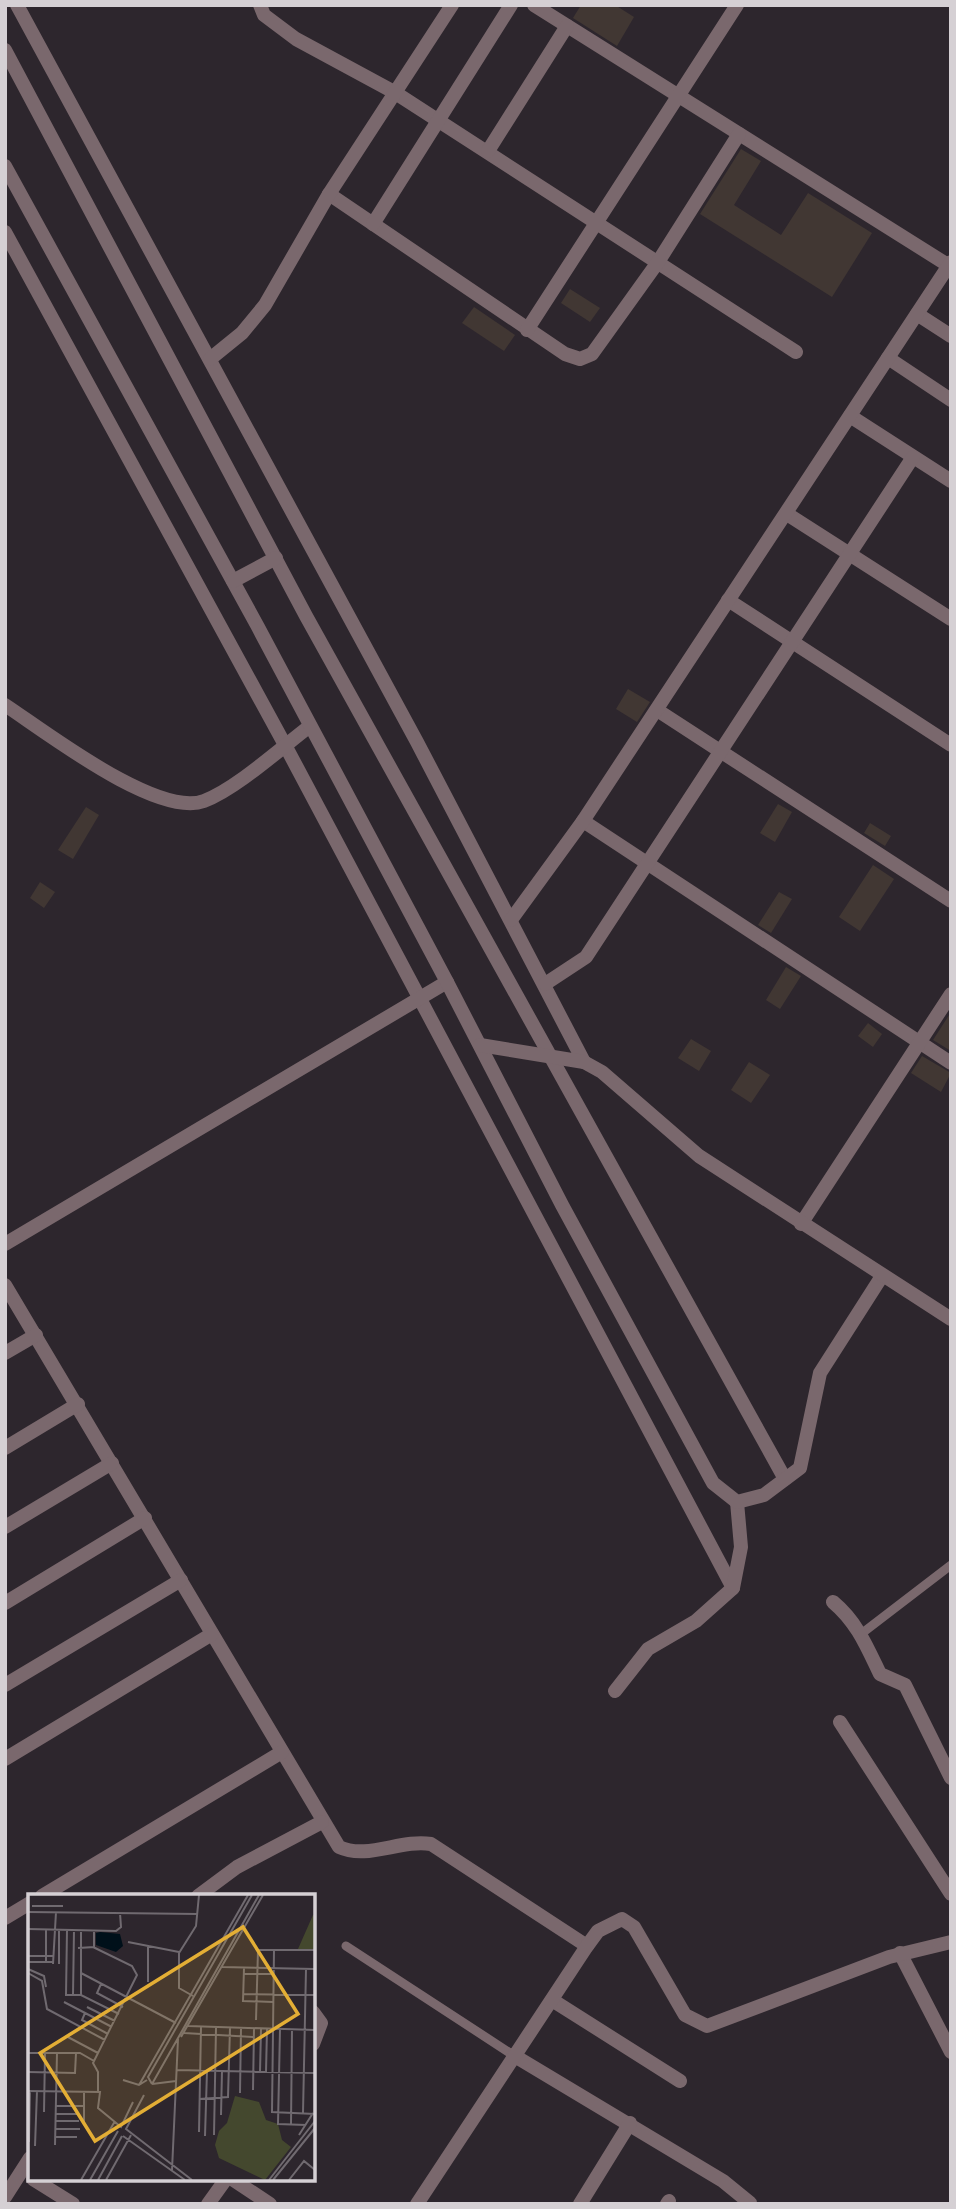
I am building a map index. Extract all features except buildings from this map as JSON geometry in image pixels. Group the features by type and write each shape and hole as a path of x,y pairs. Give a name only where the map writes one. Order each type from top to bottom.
{"street":[{"path":"17,5 511,919 584,1062"},
{"path":"260,5 264,15 296,39 394,92 439,120 597,220 796,352"},
{"path":"210,359 254,321 329,194 452,5"},
{"path":"373,224 511,5"},
{"path":"511,919 583,821 950,265 534,5"},
{"path":"527,330 737,5"},
{"path":"488,151 567,26"},
{"path":"5,50 275,558 785,1479"},
{"path":"329,194 527,330 565,354 580,359 592,354 658,262 739,134"},
{"path":"5,166 233,581 447,982 562,1205 713,1483 737,1502 741,1547 733,1588 696,1621 648,1649 615,1691"},
{"path":"5,232 285,745 733,1588"},
{"path":"917,314 951,336"},
{"path":"888,358 951,400"},
{"path":"850,416 951,481"},
{"path":"545,984 586,957 913,457"},
{"path":"787,514 951,619"},
{"path":"233,581 275,558"},
{"path":"728,600 951,745"},
{"path":"5,705 94,764 147,793 180,804 205,800 222,791 310,726"},
{"path":"657,710 951,901"},
{"path":"583,821 951,1063"},
{"path":"5,1244 447,982"},
{"path":"801,1224 951,994"},
{"path":"480,1045 584,1062 615,1083 677,1139 801,1224 951,1319"},
{"path":"737,1502 764,1495 800,1468 809,1433 813,1391 820,1373 830,1352 875,1291 882,1276"},
{"path":"5,1285 339,1847 348,1851 420,1842 443,1850 587,1946"},
{"path":"5,1353 36,1335"},
{"path":"5,1448 78,1404"},
{"path":"5,1527 112,1463"},
{"path":"5,1603 145,1518"},
{"path":"5,1685 180,1580"},
{"path":"833,1602 848,1615 861,1634 880,1674 905,1685 951,1778"},
{"path":"5,1759 212,1634"},
{"path":"840,1722 951,1894"},
{"path":"45,1894 282,1752"},
{"path":"201,1894 227,1873 322,1822"},
{"path":"5,1918 28,1904"},
{"path":"417,2204 587,1946 598,1931 608,1924 622,1919 628,1922 642,1938 685,2015 707,2026 900,1953 951,1942"},
{"path":"900,1953 951,2052"},
{"path":"552,2000 680,2081"},
{"path":"315,2015 321,2023 315,2039"},
{"path":"513,2055 723,2181 750,2203"},
{"path":"580,2204 630,2123"},
{"path":"5,2197 28,2176"},
{"path":"36,2181 73,2204"},
{"path":"208,2204 225,2181"},
{"path":"235,2181 270,2204"}],"lane":[{"path":"861,1634 951,1565"},
{"path":"346,1946 513,2055"}]}
